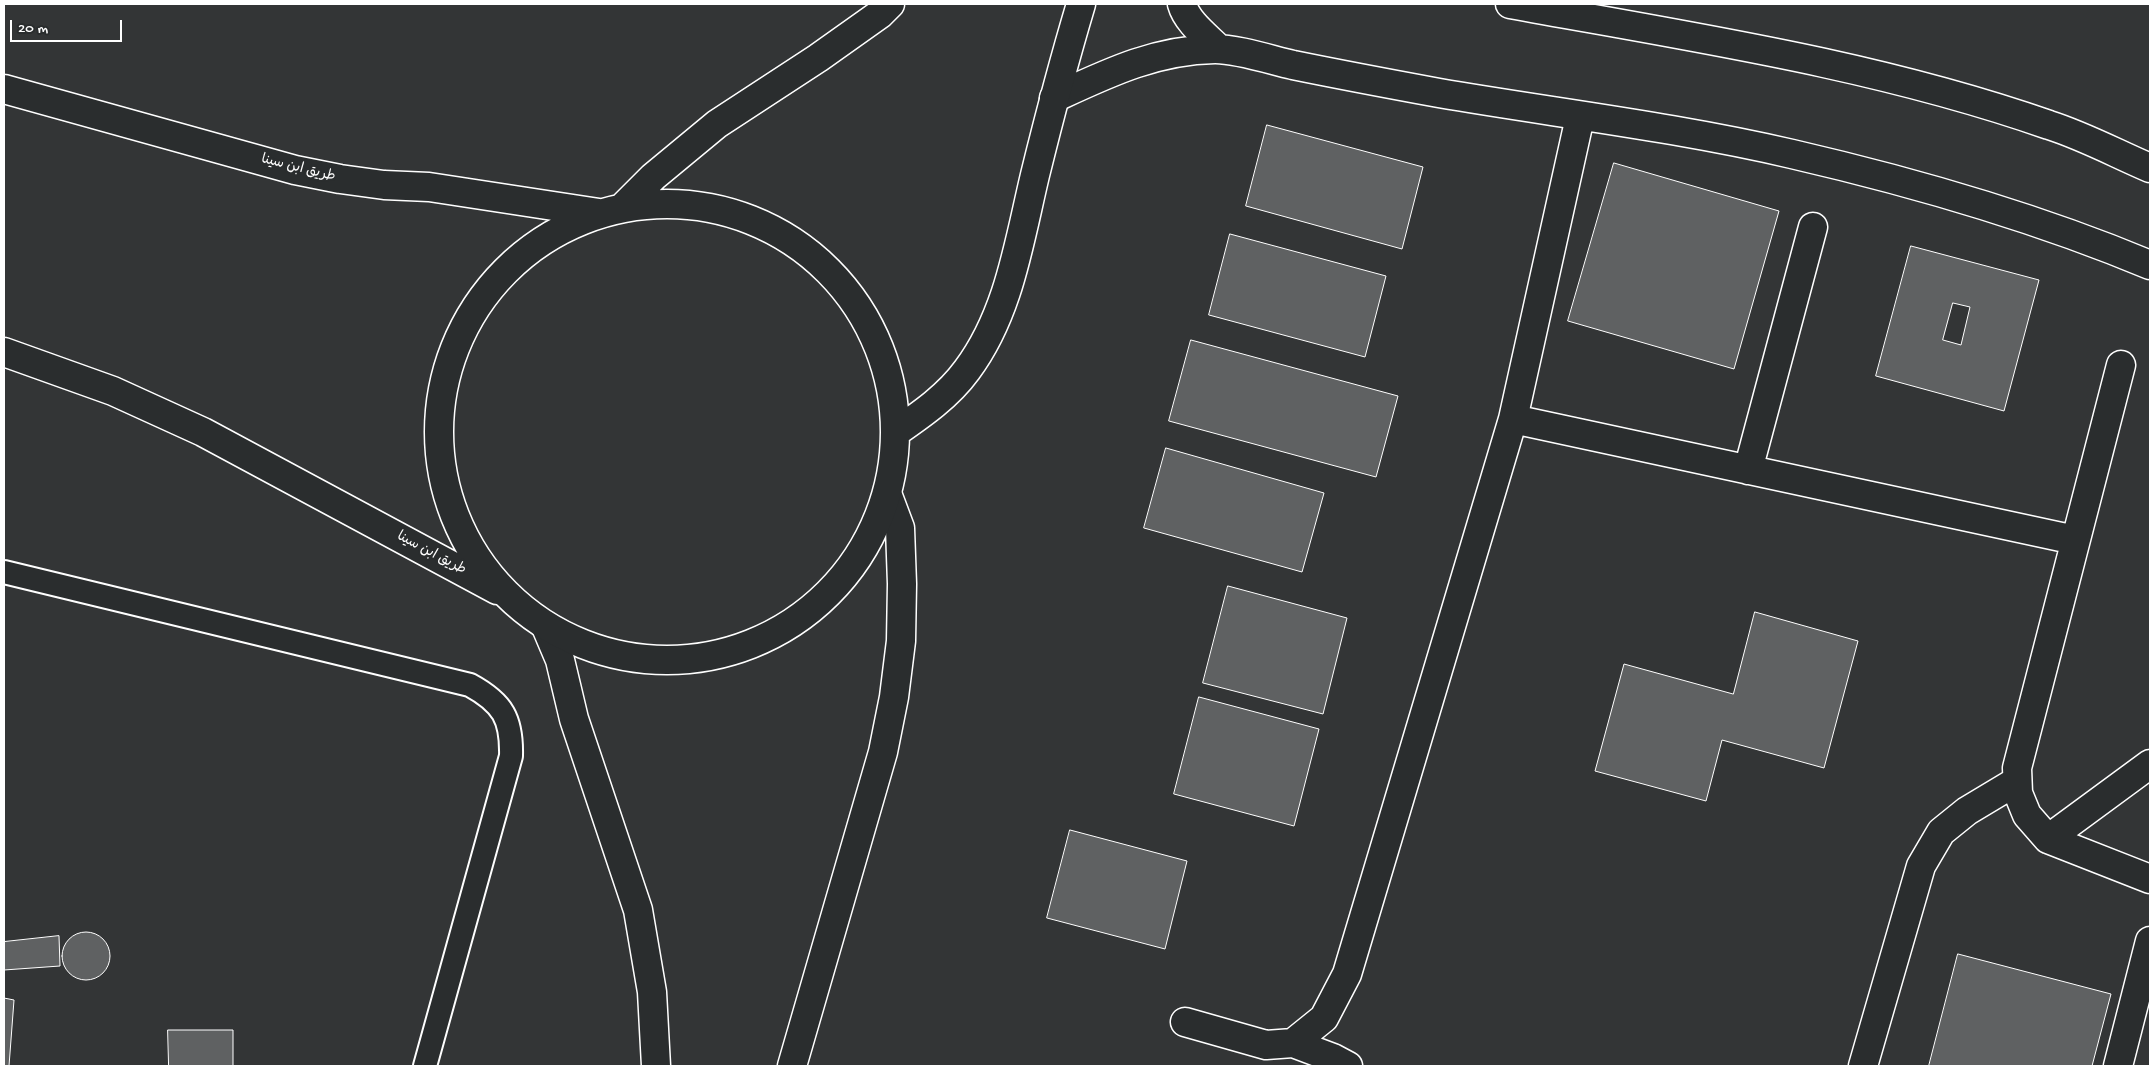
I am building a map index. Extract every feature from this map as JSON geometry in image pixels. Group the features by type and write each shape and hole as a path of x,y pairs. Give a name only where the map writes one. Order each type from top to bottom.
{"street":[{"path":"611,210 681,203 738,214 789,238 833,275 867,322 888,375 896,432 888,496 867,545 836,588 797,622 750,647 698,660 646,661 594,650 546,627 504,594 464,540 442,476 438,409 454,344 489,286 538,241 611,210 717,124 818,58 880,14 890,4"},
{"path":"896,432 934,405 960,378 992,331 1008,287 1054,98 1081,4"},
{"path":"1182,4 1184,10 1194,23 1219,49"},
{"path":"1510,4 1588,11 1820,61 1936,90 2050,125 2150,168"},
{"path":"1054,98 1121,67 1153,57 1186,51 1219,49 1392,84 1678,132 1790,153 1891,179 2009,214 2118,251 2150,265"},
{"name":"طريق ابن سينا","path":"4,89 295,170 340,179 384,185 429,187 611,210"},
{"path":"1293,1043 1324,1018 1348,974 1513,419 1580,117"},
{"path":"1748,470 1813,227"},
{"name":"طريق ابن سينا","path":"4,352 113,391 203,432 504,594"},
{"path":"2121,365 2017,768 2018,793 2027,815 2048,839 2150,879"},
{"path":"1513,419 2075,540"},
{"path":"792,1066 883,752 894,697 901,641 902,584 900,528 888,496"},
{"path":"546,627 560,660 574,719 638,910 652,992 656,1066"},
{"path":"2048,839 2150,764"},
{"path":"1863,1066 1920,866 1941,832 1967,811 2018,781"},
{"path":"2118,1066 2150,941"},
{"path":"1185,1022 1266,1045 1293,1043 1333,1058 1348,1066"}],"lane":[{"path":"4,572 470,685 499,705 508,720 512,738 512,756 426,1066"}],"building":[{"path":"1267,125 1423,167 1402,249 1246,206"},
{"path":"1614,163 1779,211 1734,369 1568,321"},
{"path":"1230,234 1386,276 1365,357 1209,315"},
{"path":"1911,246 2039,280 2004,411 1876,376","holes":["1953,303 1970,307 1961,345 1943,340"]},
{"path":"1191,340 1398,396 1376,477 1169,421"},
{"path":"1166,448 1324,493 1302,572 1144,528"},
{"path":"1228,586 1347,618 1323,714 1203,683"},
{"path":"1755,612 1858,641 1824,768 1722,740 1706,801 1595,771 1624,664 1733,694"},
{"path":"1199,697 1319,729 1294,826 1174,794"},
{"path":"1070,830 1187,861 1165,949 1047,918"},
{"path":"81,932 91,932 100,936 106,942 110,956 106,970 100,976 91,980 81,980 72,976 66,970 62,961 62,951 66,942 72,936"},
{"path":"59,936 60,966 4,970 4,942"},
{"path":"1958,954 2111,994 2092,1066 1929,1066"},
{"path":"4,998 14,1000 9,1066 4,1066"},
{"path":"168,1030 233,1030 233,1066 169,1066"}]}
